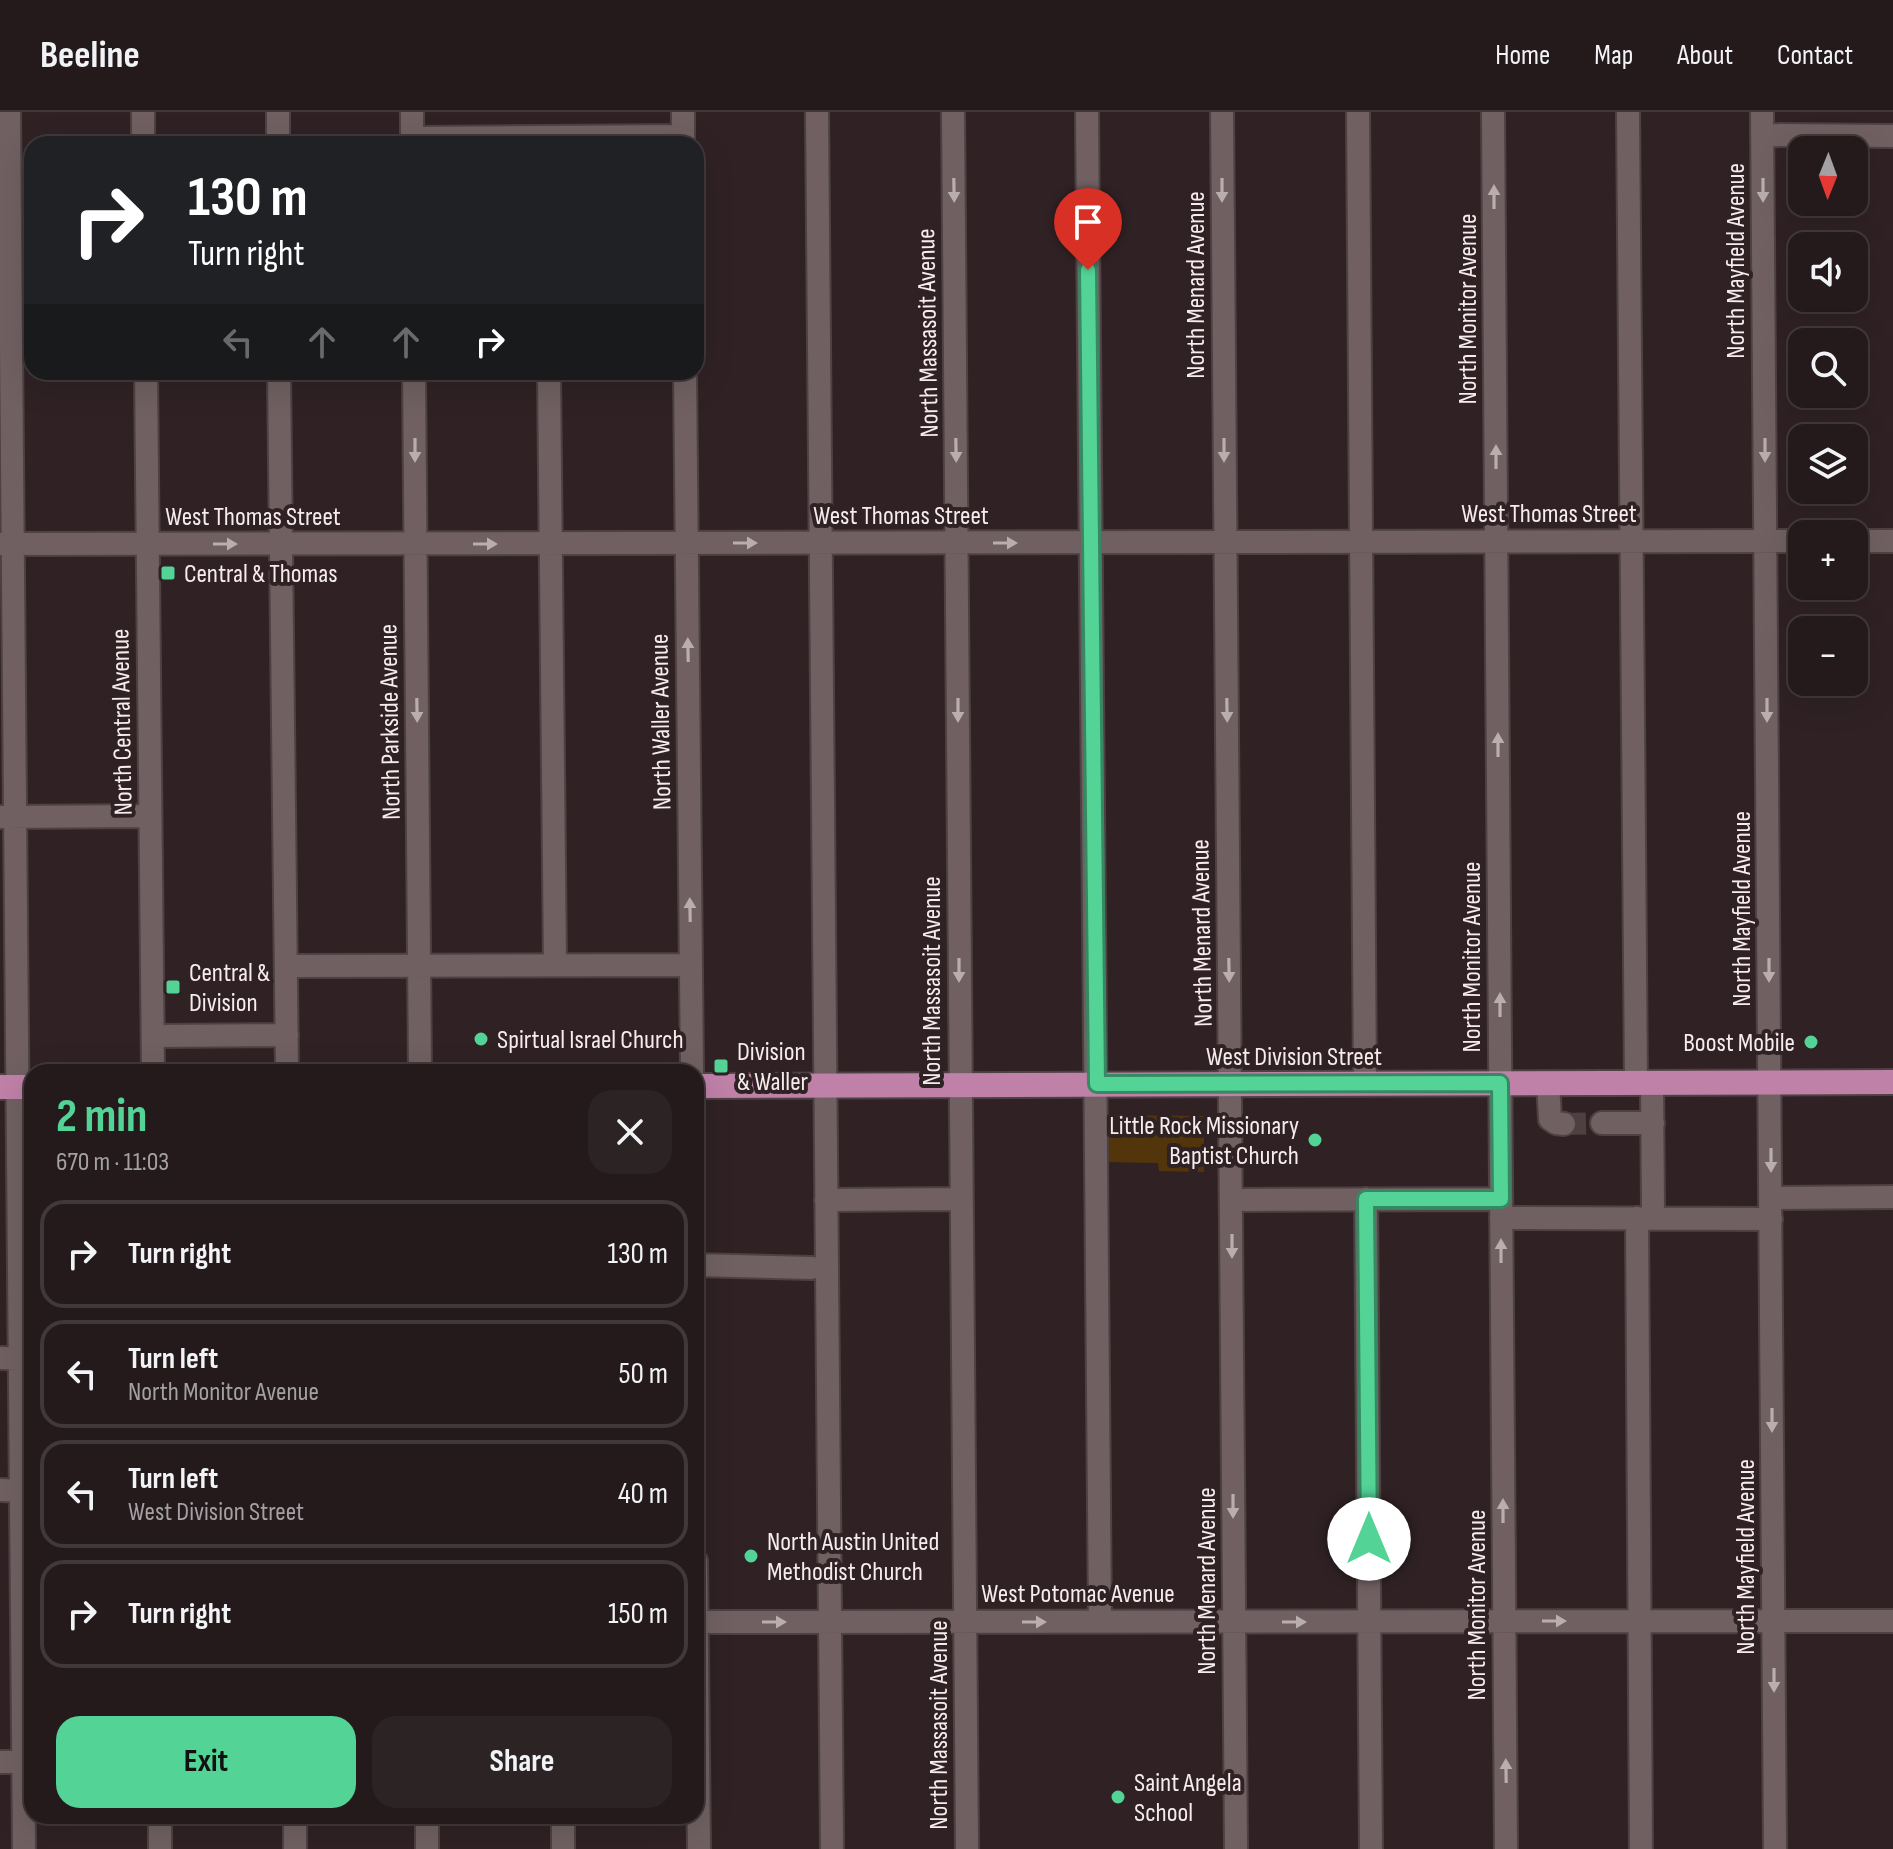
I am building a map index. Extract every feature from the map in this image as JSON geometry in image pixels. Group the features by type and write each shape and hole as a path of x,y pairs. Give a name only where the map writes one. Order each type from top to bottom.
{"main road":[{"name":"West Division Street","path":"704,1086 1893,1082"}],"street":[{"path":"9,112 5,139 14,273 6,408 9,951 17,1087 10,1221 18,1359 11,1490 24,1762 24,1849"},
{"path":"143,112 143,136"},
{"path":"278,112 278,136"},
{"path":"412,112 412,136"},
{"path":"683,112 683,136"},
{"path":"817,112 832,1849"},
{"name":"North Massasoit Avenue","path":"953,112 967,1849"},
{"path":"1087,112 1100,1621"},
{"name":"North Menard Avenue","path":"1222,112 1236,1849"},
{"path":"1358,112 1365,1084"},
{"name":"North Monitor Avenue","path":"1493,112 1506,1849"},
{"path":"1628,112 1630,541 1644,1083 1653,1123 1645,1214 1640,1621 1641,1849"},
{"name":"North Mayfield Avenue","path":"1762,112 1775,1849"},
{"path":"1762,135 1893,136"},
{"name":"North Central Avenue","path":"146,380 153,1064"},
{"path":"279,380 287,1064"},
{"name":"North Parkside Avenue","path":"414,380 420,1064"},
{"path":"549,380 555,965"},
{"name":"North Waller Avenue","path":"685,380 692,1064"},
{"name":"West Thomas Street","path":"7,544 1788,541"},
{"path":"1868,541 1893,541"},
{"path":"8,817 150,816"},
{"path":"286,966 691,965"},
{"path":"153,1036 287,1035"},
{"path":"1548,1083 1550,1119 1564,1124"},
{"path":"1602,1123 1653,1123"},
{"path":"1231,1200 1366,1199 1501,1209 1645,1214 1771,1209 1893,1197"},
{"path":"826,1200 961,1199"},
{"path":"1366,1199 1371,1849"},
{"path":"704,1265 812,1268"},
{"name":"West Potomac Avenue","path":"704,1622 1893,1621"},
{"path":"0,1762 24,1762"},
{"path":"160,1824 160,1849"},
{"path":"295,1824 295,1849"},
{"path":"427,1824 427,1849"},
{"path":"563,1824 563,1849"},
{"path":"699,1824 699,1849"}],"shaded area":[{"path":"1104,1115 1204,1116 1204,1172 1159,1171 1158,1163 1105,1162"}],"tunnel":[{"path":"1564,1124 1602,1123"}],"place":[{"name":"Central & Thomas","path":"168,573"},
{"name":"Central & Division","path":"173,987"},
{"name":"Spirtual Israel Church","path":"481,1039"},
{"name":"Boost Mobile","path":"1811,1042"},
{"name":"Division & Waller","path":"721,1066"},
{"name":"Little Rock Missionary Baptist Church","path":"1315,1140"},
{"name":"North Austin United Methodist Church","path":"751,1556"},
{"name":"Saint Angela School","path":"1118,1797"}],"route":[{"path":"1088,270 1097,1084 1500,1083 1501,1199 1366,1199 1369,1539"}]}
